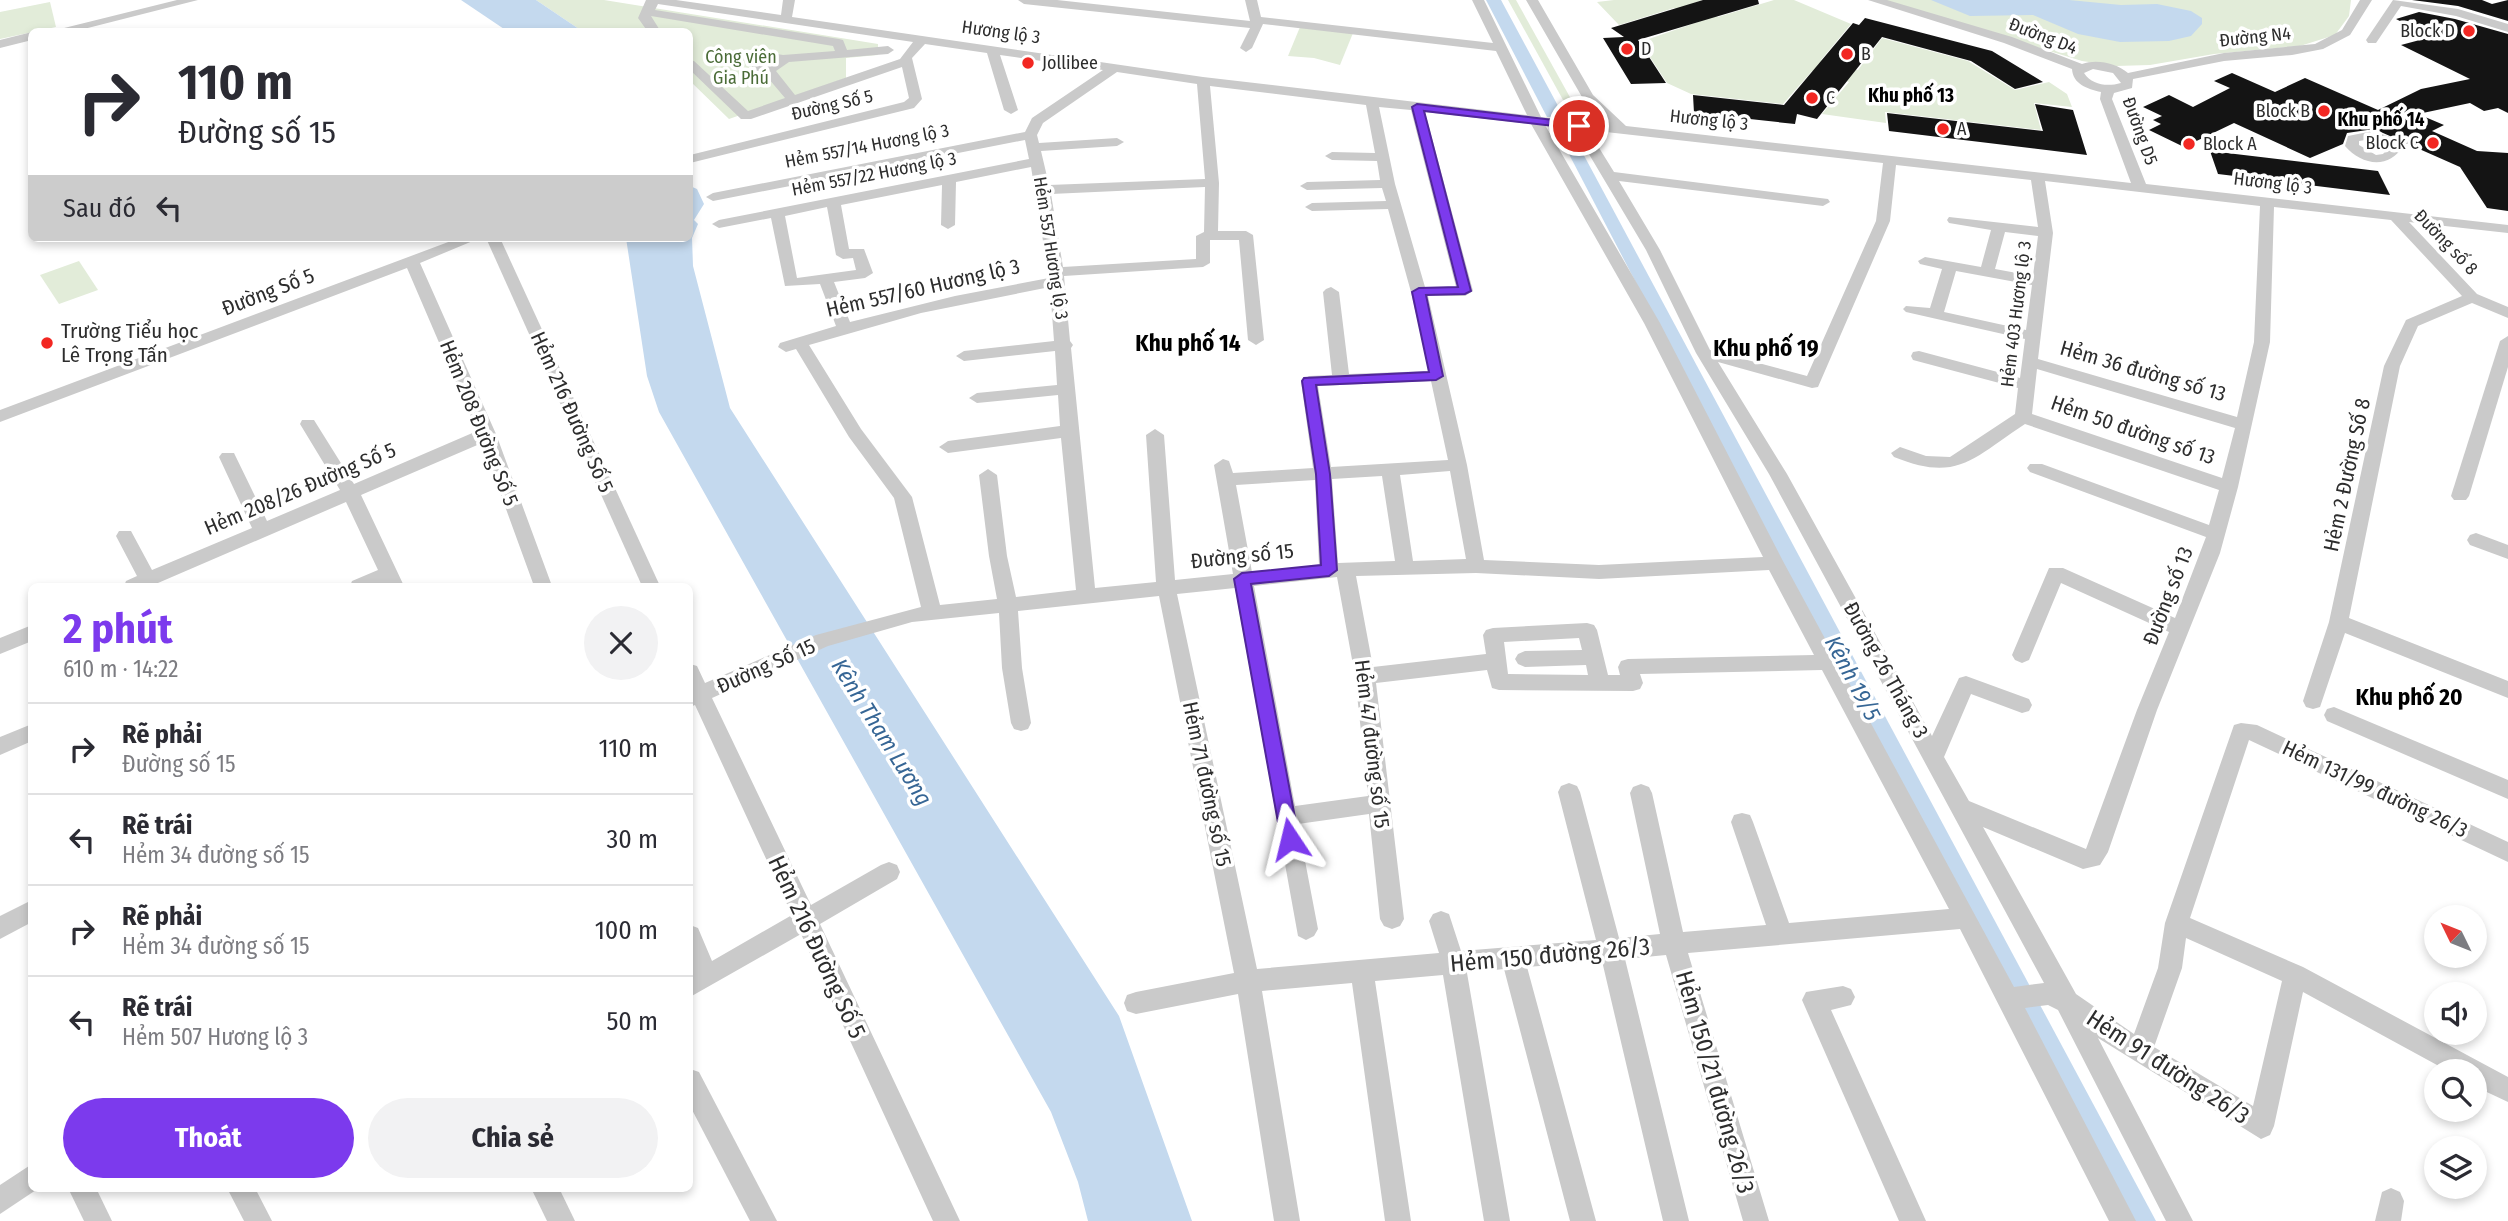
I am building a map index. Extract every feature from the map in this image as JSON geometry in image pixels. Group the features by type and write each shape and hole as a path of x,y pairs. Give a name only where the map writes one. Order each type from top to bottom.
{"street":[{"path":"134,0 141,12"},
{"path":"71,28 192,0"},
{"path":"651,28 646,22 646,12 653,0"},
{"name":"Hương lộ 3","path":"653,0 769,11 786,19 922,40 1203,81 1372,102 2508,229"},
{"path":"786,19 789,0"},
{"path":"1024,0 1502,48"},
{"path":"1246,48 1256,23 1251,0"},
{"path":"1478,0 1681,375 1776,563 1966,918 2014,998 2123,1221"},
{"path":"1532,0 1588,97 1622,130"},
{"name":"Đường D4","path":"1874,0 2008,40 2080,68"},
{"name":"Đường N4","path":"2108,89 2127,85 2127,78 2197,62 2238,55 2297,51 2327,44 2344,35 2366,0"},
{"path":"2372,40 2398,2 2458,13 2508,28"},
{"path":"646,12 839,43 847,80"},
{"path":"768,31 775,62 793,100"},
{"path":"888,50 905,37"},
{"path":"0,44 28,38"},
{"path":"693,67 746,116 907,59 922,40"},
{"path":"775,62 888,50 907,59"},
{"path":"992,50 1011,110"},
{"name":"Đường Số 5","path":"693,158 906,106 916,99 907,59"},
{"path":"2108,89 2085,82 2077,74 2080,68 2100,66 2116,70 2127,78"},
{"path":"1031,141 1037,121 1116,67"},
{"path":"1203,81 1212,183 1211,235 1246,235 1255,340"},
{"name":"Đường D5","path":"2108,89 2106,100 2140,187"},
{"path":"1574,125 1588,97"},
{"path":"1372,102 1388,184 1419,292 1458,464 1476,566"},
{"path":"1417,107 1465,291 1419,292"},
{"name":"Đường 26 Tháng 3","path":"1574,125 1610,176 1653,250 1704,353 1709,372 1778,474 1961,808 2058,998 2180,1221"},
{"name":"Hẻm 557/14 Hương lộ 3","path":"713,197 1031,141 1117,142"},
{"name":"Hẻm 557 Hương lộ 3","path":"1031,141 1057,276 1086,595"},
{"path":"1332,156 1383,157"},
{"path":"1704,353 1812,383 1883,221 1890,159"},
{"name":"Hẻm 557/22 Hương lộ 3","path":"719,224 1037,162"},
{"name":"Hẻm 403 Hương lộ 3","path":"2022,416 2046,233 2037,175"},
{"path":"1610,176 1823,202"},
{"path":"948,225 949,179"},
{"path":"1042,190 1212,183"},
{"path":"1307,186 1388,184"},
{"path":"777,213 790,283 865,273 859,252 843,255 832,201"},
{"name":"Đường số 13","path":"1961,808 2084,859 2092,858 2216,534 2229,487 2262,342 2267,202"},
{"path":"1312,206 1394,205"},
{"name":"Đường số 8","path":"2395,216 2472,297 2508,313"},
{"path":"1954,220 2046,233"},
{"path":"1987,272 1998,226"},
{"name":"Hẻm 557/60 Hương lộ 3","path":"903,497 793,345 845,328 1057,276 1203,263 1203,236 1211,235"},
{"name":"Đường Số 5","path":"0,416 462,242"},
{"name":"Hẻm 216 Đường Số 5","path":"495,242 650,583"},
{"name":"Hẻm 208 Đường Số 5","path":"411,261 486,434 542,583"},
{"path":"1925,261 2039,282"},
{"path":"1936,314 1950,266"},
{"path":"825,278 845,328"},
{"path":"1331,292 1341,380 1436,376"},
{"name":"Hẻm 2 Đường Số 8","path":"2313,701 2339,622 2392,366 2412,323 2472,297"},
{"path":"1911,309 2032,336"},
{"path":"2460,496 2508,341"},
{"path":"964,356 1065,345"},
{"path":"1919,356 2026,385"},
{"name":"Hẻm 36 đường số 13","path":"2028,361 2245,425"},
{"path":"1681,375 1709,372"},
{"name":"Hẻm 47 đường số 15","path":"1341,380 1309,381 1337,570 1365,676 1392,919"},
{"path":"977,398 1067,389"},
{"path":"1900,453 1930,463 1954,462 2022,416"},
{"name":"Hẻm 50 đường số 13","path":"2022,416 2229,487"},
{"path":"308,424 350,492 392,580"},
{"path":"948,447 1069,431"},
{"name":"Hẻm 208/26 Đường Số 5","path":"140,583 486,434"},
{"name":"Hẻm 71 đường số 15","path":"1155,435 1166,586 1248,981 1287,1221"},
{"path":"228,457 262,530"},
{"path":"1306,929 1224,472 1323,474 1458,464"},
{"path":"2036,468 2216,534"},
{"path":"1390,469 1405,566"},
{"path":"988,475 998,556 1008,604 1012,667 1021,723"},
{"path":"903,497 932,613"},
{"path":"125,536 140,583"},
{"path":"2476,540 2508,552"},
{"name":"Đường số 15","path":"883,623 932,613 1008,604 1337,570 1476,566 1599,572 1776,563"},
{"path":"2022,655 2056,573 2180,629"},
{"path":"2339,622 2508,690"},
{"name":"Đường Số 15","path":"695,697 823,640 883,623"},
{"path":"1600,683 1587,630 1493,635 1499,682 1600,683 1633,683 1628,667 1829,662"},
{"path":"0,646 28,634"},
{"path":"1525,659 1593,657"},
{"path":"1365,676 1496,661"},
{"path":"1933,757 1966,684 2022,705"},
{"name":"Hẻm 216 Đường Số 5","path":"695,697 947,1221"},
{"path":"2334,715 2508,790"},
{"name":"Hẻm 131/99 đường 26/3","path":"2177,923 2241,731 2250,731 2508,852"},
{"path":"0,746 28,734"},
{"path":"1569,792 1611,951 1676,1221"},
{"name":"Hẻm 150/21 đường 26/3","path":"1641,793 1674,944 1756,1221"},
{"path":"1286,817 1380,803"},
{"path":"1742,822 1782,934"},
{"path":"693,952 698,981 889,872"},
{"path":"0,928 28,912"},
{"name":"Hẻm 150 đường 26/3","path":"1136,1003 1248,981 1966,918"},
{"path":"1441,921 1453,963 1497,1221"},
{"path":"2140,1052 2170,968 2177,923 2295,975 2452,1059"},
{"path":"1513,959 1583,1221"},
{"path":"1362,971 1398,1221"},
{"name":"Hẻm 91 đường 26/3","path":"2058,998 2261,1126 2295,975"},
{"path":"1843,997 1814,1000 1913,1221"},
{"path":"2014,998 2058,998"},
{"path":"2487,1078 2508,1090"},
{"path":"693,1087 764,1221"},
{"path":"0,1201 28,1180"},
{"path":"83,1192 99,1221"},
{"path":"242,1192 259,1221"},
{"path":"546,1192 562,1221"}],"green space":[{"name":"Công viên Gia Phú","path":"536,0 604,0 878,44 878,55 846,58 846,78 729,119 693,84 693,28 578,28"},
{"path":"1508,0 1516,0 1571,99 1563,100"},
{"path":"1702,0 1694,3 1718,17 1774,0 1794,0 1851,24 1821,60 1858,70 1882,38 1968,61 2015,90 2049,82 2067,94 2072,107 2034,103 2041,130 1885,112 1886,123 1822,114 1849,82 1812,71 1783,104 1691,94 1667,83 1640,42 1698,22 1674,8 1619,25 1597,2"},
{"path":"1883,0 2351,0 2349,16 2335,35 2300,46 2214,54 2150,65 2116,66 2082,61"},
{"path":"50,2 56,27 28,28 28,33 0,39 0,12"},
{"path":"1300,27 1353,33 1340,65 1314,58 1288,56"},
{"path":"79,261 98,290 59,304 40,275"}],"water":[{"path":"461,0 536,0 578,28 503,28"},
{"path":"1486,0 1501,0 1564,117 1547,117"},
{"path":"1931,0 2069,0 2121,5 2157,4 2191,11 2202,18 2202,24 2191,36 2169,41 2120,42 2078,34 2033,15 1970,16"},
{"path":"693,187 697,189 704,204 694,220 698,224 693,236"},
{"name":"Kênh Tham Lương","path":"627,242 692,242 693,266 730,408 1119,1016 1192,1221 1088,1221 1078,1182 1051,1112 659,412 647,376"}],"building":[{"name":"D","path":"1703,0 1758,0 1759,4 1638,40 1666,83 1631,84 1603,38 1624,37 1611,28"},
{"path":"2412,0 2482,0 2492,4 2508,0 2508,21 2458,6"},
{"path":"2419,12 2508,34 2508,113 2498,108 2484,111 2470,103 2418,114 2444,125 2432,131 2477,151 2508,153 2508,211 2487,208 2460,167 2374,129 2347,133 2343,144 2310,158 2234,123 2184,147 2149,130 2161,124 2153,120 2162,116 2143,107 2169,95 2193,107 2230,88 2214,81 2232,73 2275,92 2305,78 2378,110 2421,89 2470,79 2401,45 2431,37 2396,19"},
{"path":"1865,18 1992,51 2043,82 2015,89 1971,61 1882,37 1817,119 1797,114 1795,124 1694,113 1693,95 1784,105 1853,23 1859,25"},
{"name":"A","path":"2035,104 2073,110 2087,155 1889,131 1887,113 2043,131"},
{"name":"Block A","path":"2210,151 2378,171 2390,195 2218,174"}],"waterway":[{"name":"Kênh 19/5","path":"1566,135 2141,1221"}],"place":[{"name":"Block D","path":"2469,31"},
{"name":"D","path":"1627,49"},
{"name":"B","path":"1847,54"},
{"name":"Jollibee","path":"1028,63"},
{"name":"C","path":"1812,98"},
{"name":"Block B","path":"2324,111"},
{"name":"A","path":"1943,129"},
{"name":"Block C","path":"2433,143"},
{"name":"Block A","path":"2189,144"},
{"name":"Trường Tiểu học Lê Trọng Tấn","path":"47,343"}],"district":[{"name":"Khu phố 13","path":"1911,95"},
{"name":"Khu phố 14","path":"2381,119"},
{"name":"Khu phố 14","path":"1188,343"},
{"name":"Khu phố 19","path":"1766,348"},
{"name":"Khu phố 20","path":"2409,697"}],"route":[{"path":"1290,839 1242,579 1329,570 1323,474 1309,381 1436,376 1419,292 1465,291 1417,107 1579,126"}]}
